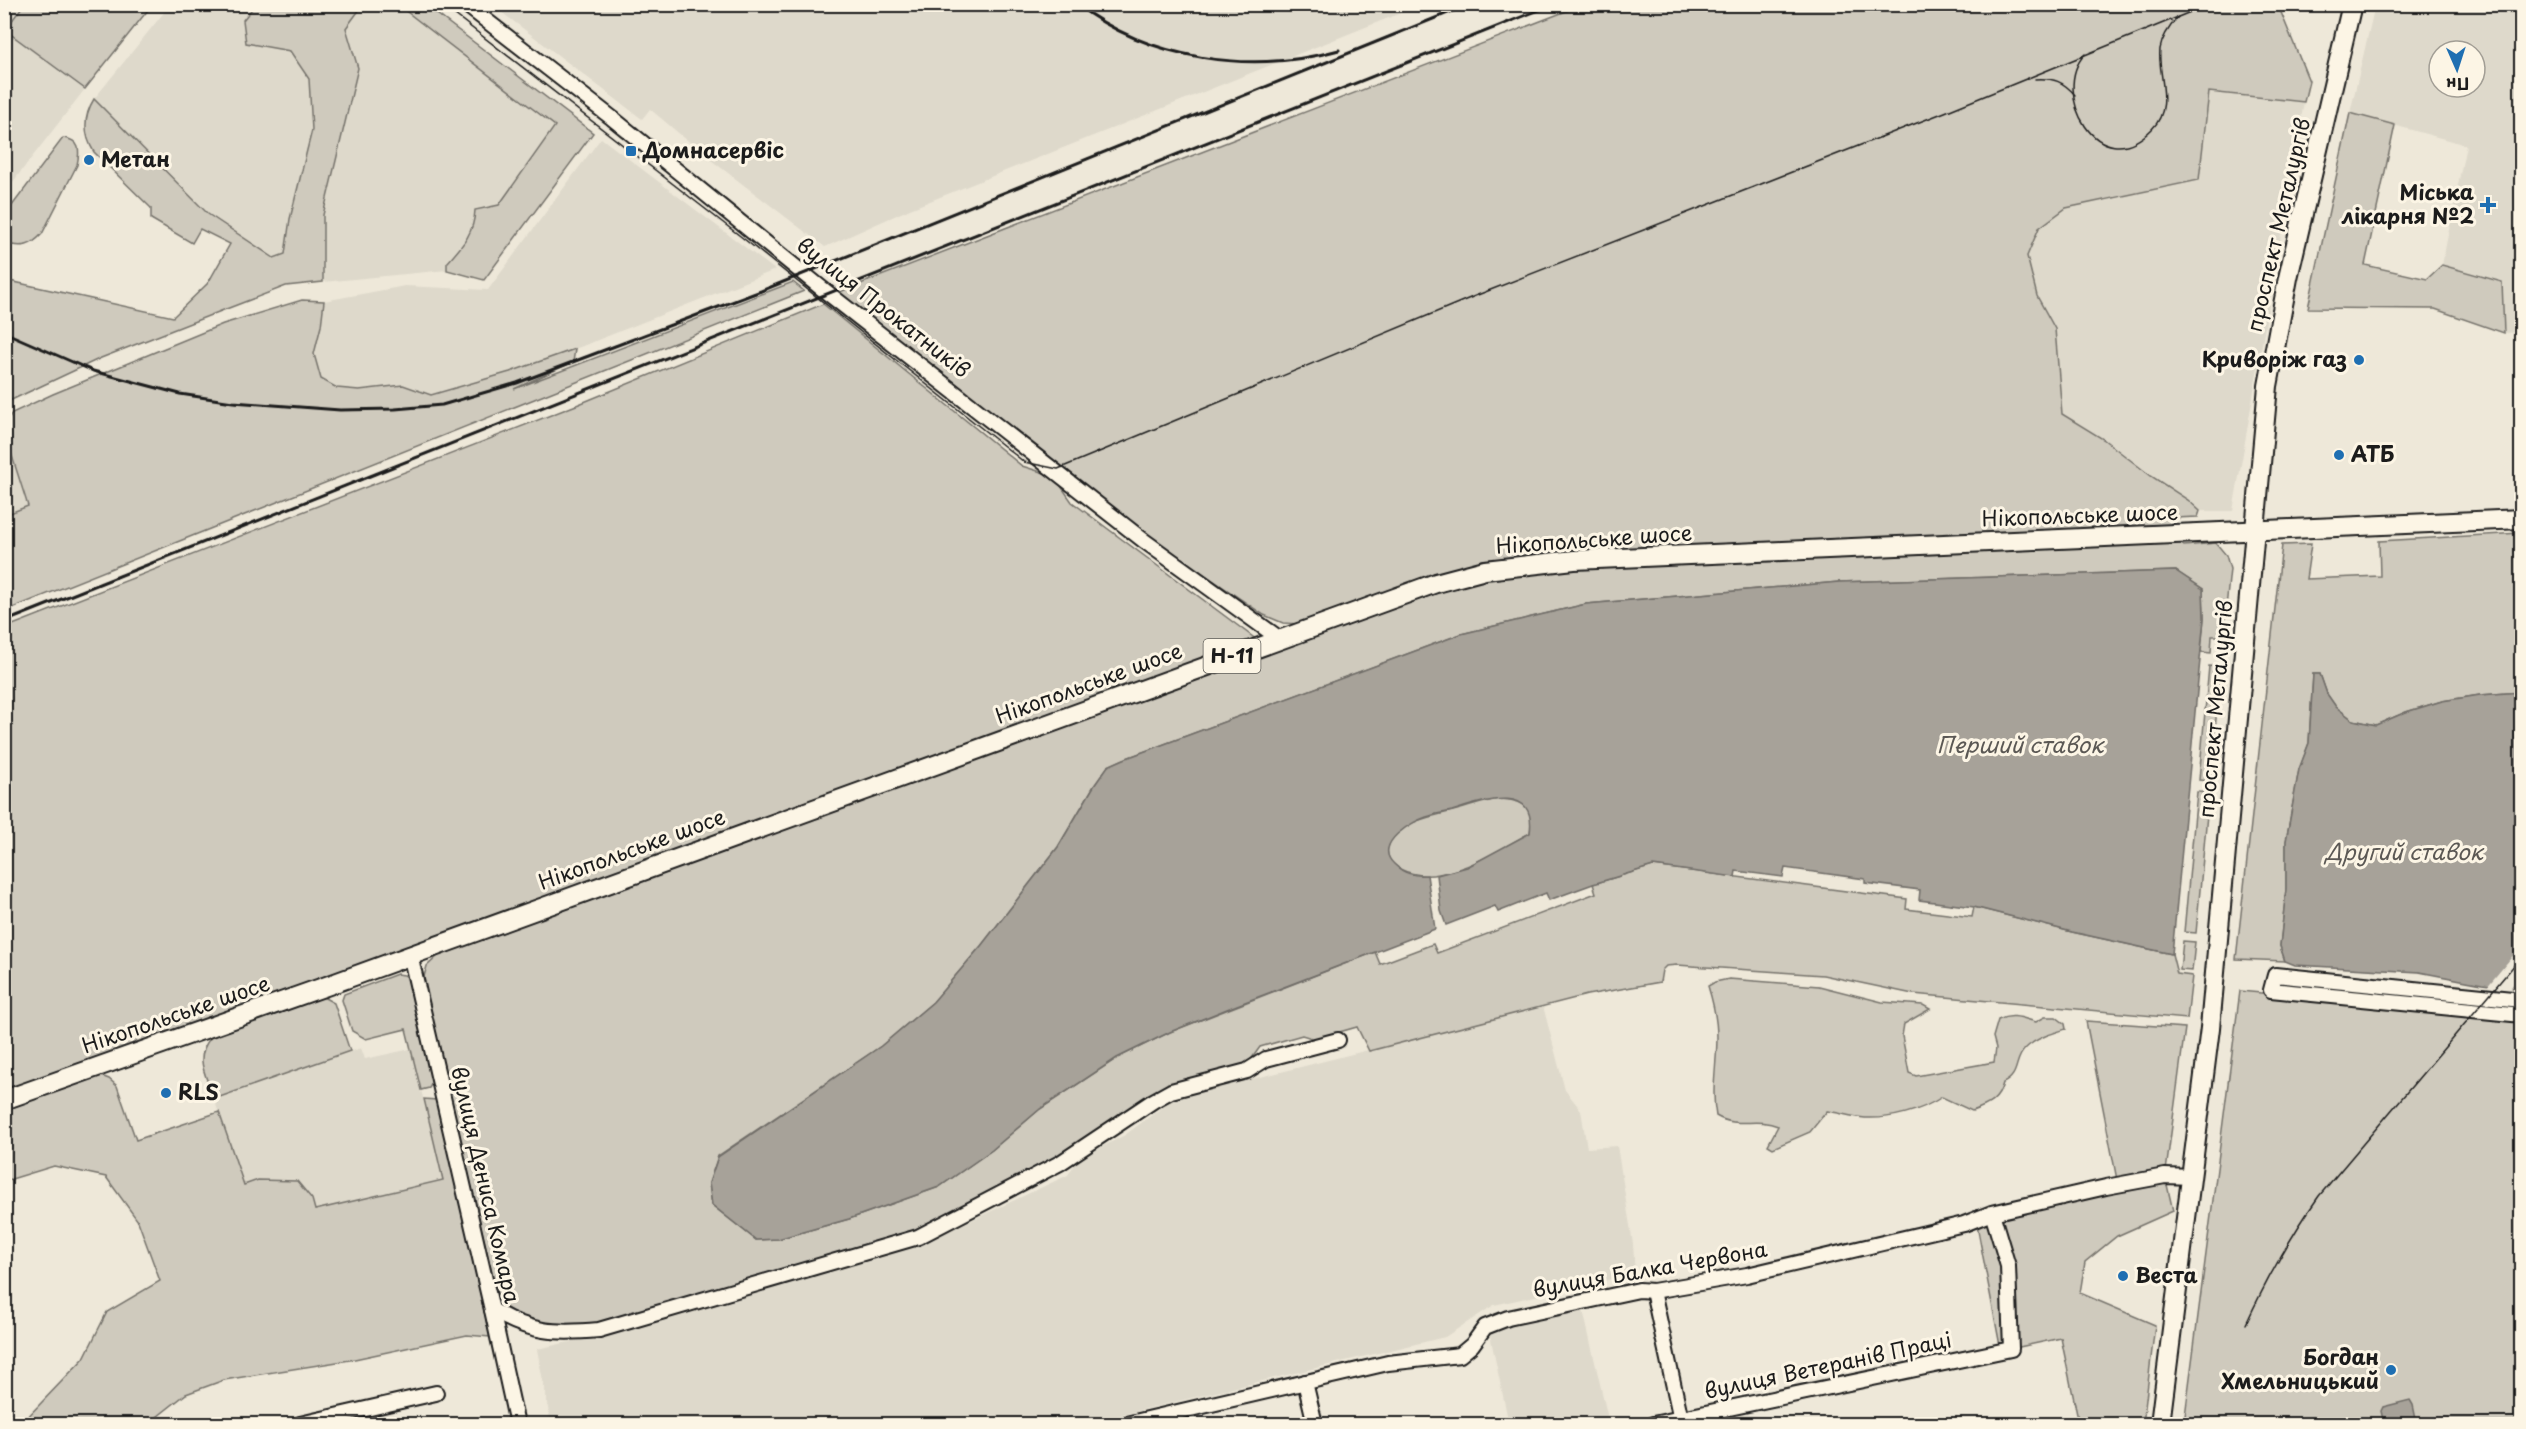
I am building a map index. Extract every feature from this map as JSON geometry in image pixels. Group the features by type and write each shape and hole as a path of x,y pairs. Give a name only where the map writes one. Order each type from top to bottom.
{"main road":[{"name":"проспект Металургів","path":"2160,1425 2210,1028 2268,386 2276,334 2352,4"},
{"name":"Нікопольське шосе","path":"4,1100 1436,583 1485,570 1563,561 2522,519"}],"street":[{"name":"вулиця Прокатників","path":"465,4 612,118 820,287 1143,540 1280,639"},
{"name":"вулиця Дениса Комара","path":"410,954 492,1310 516,1425"},
{"path":"2522,1000 2275,975 2271,990 2522,1015"},
{"path":"2339,997 2341,982"},
{"path":"492,1310 533,1330 569,1333 599,1330 918,1237 1060,1163 1171,1091 1247,1071 1266,1059 1338,1040"},
{"name":"вулиця Балка Червона","path":"1126,1425 1388,1363 1460,1355 1472,1346 1485,1327 1508,1318 1639,1290 1653,1292 1746,1275 1964,1224 1992,1213 2106,1187 2165,1176 2192,1177"},
{"name":"вулиця Ветеранів Праці","path":"1653,1425 1681,1421 2011,1349 2008,1266 1992,1213"},
{"path":"1653,1292 1681,1421"},
{"path":"1305,1382 1315,1425"},
{"path":"300,1425 436,1393"}],"shaded area":[{"path":"5,5 22,7 5,29"},
{"path":"19,5 152,5 85,89 5,30 22,7"},
{"path":"170,5 255,5 243,20 290,51 309,79 312,130 290,219 285,254 274,258 208,214 94,99"},
{"path":"255,5 363,5 346,28 358,68 323,215 323,282 286,286 101,358 5,403 5,280 173,317 208,283 230,244 200,229 192,243 151,219 151,208 94,152 90,145 86,132 86,119 94,99 208,214 274,258 285,254 290,219 312,130 309,79 290,51 246,43 243,20"},
{"path":"363,5 398,5 555,126 499,205 475,210 475,224 467,241 447,263 447,270 323,282 323,215 358,68 346,28"},
{"path":"398,5 425,5 593,133 484,280 447,270 447,263 470,233 475,210 499,205 555,126"},
{"path":"492,5 1421,5 910,209 825,247 707,157 650,109 642,119"},
{"path":"1582,5 2278,5 2309,81 2304,102 2209,92 2199,180 2066,208 2039,228 2027,256 2037,296 2055,329 2062,414 2103,439 2151,476 2188,500 2200,511 2198,517 2174,518 2170,525 1574,554 1300,624 1283,623 1264,615 1147,535 837,293"},
{"name":"Міська лікарня №2","path":"2375,5 2521,5 2521,332 2504,333 2502,282 2442,265 2466,145 2350,113"},
{"path":"5,30 85,89 5,192"},
{"path":"2209,92 2304,102 2233,511 2200,511 2103,439 2062,414 2055,329 2037,296 2027,256 2039,228 2066,208 2199,180"},
{"path":"2350,113 2395,125 2365,265 2427,279 2442,265 2502,282 2504,333 2435,309 2308,308"},
{"path":"63,138 73,141 78,147 77,165 42,234 26,245 7,244 5,215"},
{"name":"Домнасервіс","path":"601,138 775,270 575,349 510,372 431,395 403,385 359,390 337,388 321,379 314,354 324,301 405,286 488,290"},
{"path":"793,282 804,291 5,611 5,515 28,506 5,434 5,423 12,413 53,394 223,324 302,300 324,301 314,354 321,379 337,388 359,390 403,385 431,395 510,372 575,349 573,362 514,389"},
{"path":"823,304 1022,466 1054,476 1072,502 1257,640 329,978 5,1091 5,628 579,404"},
{"path":"4,434 29,507 5,515 4,515"},
{"path":"2521,533 2521,692 2442,701 2406,712 2376,725 2353,720 2336,707 2327,694 2320,674 2313,674 2309,743 2299,770 2286,841 2286,890 2280,946 2285,961 2236,959 2282,545 2311,544 2306,579 2380,576 2379,541"},
{"path":"2176,540 2184,546 2216,543 2226,555 2230,569 2223,636 2212,636 2211,653 2201,652 2204,618 2203,589 2176,571 1839,582 1586,604 1461,634 1108,766 1058,847 981,946 933,1002 881,1046 718,1156 709,1183 712,1205 756,1240 778,1239 849,1219 939,1187 992,1150 1040,1109 1117,1058 1170,1032 1375,952 1380,964 1433,944 1437,953 1596,893 1593,884 1653,866 1907,899 1906,909 1972,917 1974,907 2172,954 2177,974 2192,976 2187,1019 1913,994 1823,975 1666,966 1662,970 1660,982 1587,995 1369,1051 1357,1027 1315,1039 1302,1035 1260,1047 1247,1065 1170,1086 1057,1159 914,1230 598,1323 546,1324 523,1317 499,1303 423,980 427,966 439,955 1439,589 1486,578 1575,568"},
{"path":"2209,666 2221,667 2210,781 2199,780"},
{"path":"2197,792 2209,793 2196,933 2184,932"},
{"path":"1498,799 1515,801 1525,806 1530,816 1530,833 1475,863 1439,874 1413,874 1401,870 1388,856 1388,847 1394,837 1411,823"},
{"path":"2183,941 2195,942 2192,971 2180,970"},
{"path":"397,974 404,975 411,980 434,1079 429,1088 421,1090 406,1029 366,1039 352,1031 342,1000 344,994"},
{"path":"1729,979 1819,986 1882,1002 1923,1005 1930,1009 1904,1024 1902,1036 1909,1073 1916,1076 1994,1062 1996,1048 1993,1037 1998,1020 2003,1018 2017,1017 2036,1022 2045,1017 2056,1017 2065,1024 2066,1029 2030,1044 2022,1052 2015,1071 2009,1080 2003,1083 1996,1098 1978,1109 1972,1111 1942,1097 1915,1110 1885,1117 1865,1118 1827,1111 1810,1132 1773,1148 1768,1145 1778,1126 1762,1122 1732,1122 1716,1116 1714,1087 1717,1031 1708,986"},
{"path":"2240,991 2521,1018 2521,1424 2184,1424"},
{"path":"323,997 334,1003 350,1051 214,1099 202,1060 203,1052 211,1037"},
{"path":"1543,1006 1565,1090 1581,1110 1587,1148 1617,1146 1633,1244 1635,1274 1494,1305 1445,1337 1084,1424 551,1424 537,1349 615,1332 921,1244 1068,1175 1078,1159 1125,1135 1173,1099"},
{"path":"2086,1021 2185,1028 2166,1171 2117,1180"},
{"path":"361,1048 365,1059 411,1049 450,1208 321,1233 244,1185 214,1099"},
{"path":"96,1074 109,1079 117,1086 136,1140 219,1112 244,1185 258,1180 297,1181 312,1199 315,1210 443,1180 424,1099 437,1100 490,1337 467,1335 350,1360 224,1380 186,1394 148,1424 21,1424 84,1358 107,1312 160,1281 138,1221 106,1177 54,1166 5,1181 5,1107"},
{"path":"2165,1176 2173,1211 2117,1236 2085,1262 2080,1293 2155,1325 2143,1424 2079,1424 2061,1338 2001,1351 1976,1220"},
{"path":"1583,1310 1609,1423 1509,1424 1490,1335 1510,1326"}],"water":[{"name":"Перший ставок","path":"2176,571 2203,589 2204,618 2172,954 1974,907 1919,900 1920,890 1865,883 1865,879 1785,868 1783,877 1736,871 1735,877 1653,866 1549,900 1546,893 1498,912 1495,906 1446,925 1441,911 1437,875 1467,867 1530,833 1530,817 1525,806 1516,801 1491,800 1423,818 1405,828 1391,841 1388,849 1394,864 1409,874 1427,875 1435,929 1170,1032 1117,1058 1040,1109 992,1150 939,1187 849,1219 778,1239 756,1240 712,1205 709,1183 718,1157 881,1046 933,1002 981,946 1058,847 1108,766 1124,759 1461,634 1586,604 1839,582"},
{"name":"Другий ставок","path":"2313,674 2320,674 2327,694 2336,707 2353,720 2376,725 2406,712 2442,701 2521,692 2521,989 2419,972 2295,965 2285,961 2280,946 2286,890 2286,841 2299,769 2309,743"},
{"path":"2410,1400 2417,1424 2384,1424 2381,1411 2383,1407"}],"pier":[{"path":"2521,946 2521,974 2508,991 2486,988"}],"tram line":[{"path":"441,4 744,239 1024,462 1058,469 1475,296 1945,112 2210,4"},
{"path":"2085,54 2076,70 2073,89 2077,108 2085,126 2098,139 2114,146 2132,143 2152,129 2163,110 2164,90 2160,49 2167,32 2178,17"},
{"path":"2035,79 2058,81 2075,95"},
{"path":"2246,1324 2280,1258 2319,1196 2522,956"}],"railway":[{"path":"1076,4 1105,23 1136,38 1168,50 1202,57 1236,61 1271,61 1339,50"},
{"path":"4,332 93,371 180,394 233,402 340,410 442,405 517,383 761,291 1470,4"},
{"path":"4,622 1554,4"}],"place":[{"name":"Домнасервіс","path":"631,151"},
{"name":"Метан","path":"89,160"},
{"name":"Міська лікарня №2","path":"2488,205"},
{"name":"Криворіж газ","path":"2359,360"},
{"name":"АТБ","path":"2339,455"},
{"name":"RLS","path":"166,1093"},
{"name":"Веста","path":"2123,1276"},
{"name":"Богдан Хмельницький","path":"2391,1370"}]}
